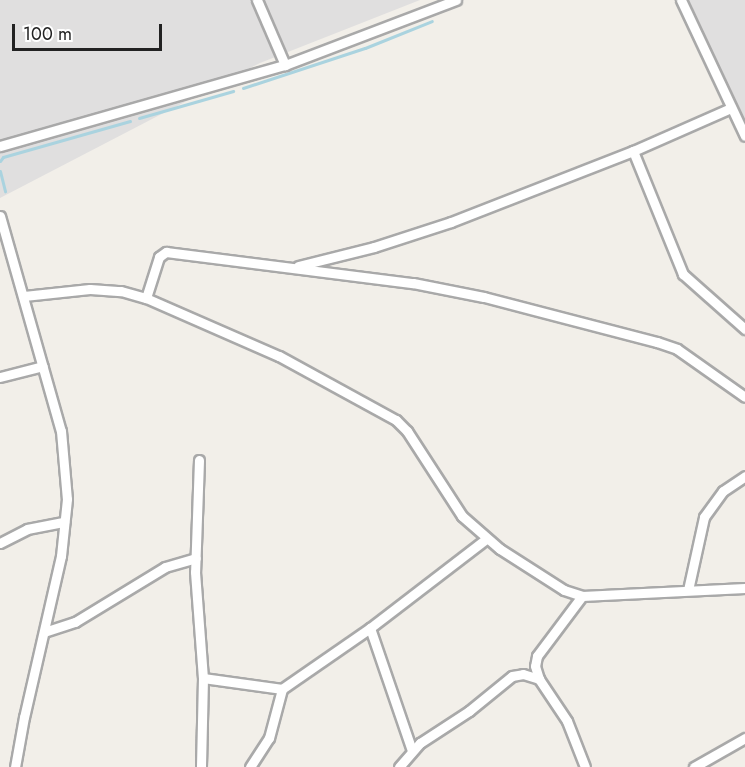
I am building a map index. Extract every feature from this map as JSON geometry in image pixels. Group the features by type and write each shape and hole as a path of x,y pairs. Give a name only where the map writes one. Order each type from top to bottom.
{"street":[{"path":"257,0 285,65"},
{"path":"0,146 285,65 456,0"},
{"path":"681,0 744,131"},
{"path":"293,268 374,247 451,222 633,151 731,108"},
{"path":"633,151 683,274 745,329"},
{"path":"0,216 62,432 66,489 61,556 14,766"},
{"path":"146,298 159,257 166,252 413,283 484,297 657,342 676,349 745,397"},
{"path":"24,296 90,289 121,291 146,298 279,356 396,420 407,431 453,506 486,540 545,579 582,596 745,588"},
{"path":"0,377 43,366"},
{"path":"199,460 196,558 203,678 201,767"},
{"path":"688,590 704,517 723,491 745,476"},
{"path":"0,543 27,529 64,522"},
{"path":"250,767 269,738 282,689 370,628 486,540"},
{"path":"44,632 75,622 165,567 196,558"},
{"path":"582,596 537,656 535,666 539,679 567,721 585,767"},
{"path":"370,628 412,751"},
{"path":"399,767 412,751 512,676 524,674 539,679"},
{"path":"203,678 282,689"},
{"path":"694,767 745,738"}],"shaded area":[{"path":"0,0 420,0 260,63 0,198"},
{"path":"681,0 745,0 745,136"}],"waterway":[{"path":"243,88 365,48 432,21"},
{"path":"139,118 233,91"},
{"path":"0,161 3,157 130,121"},
{"path":"0,171 5,191"}]}
